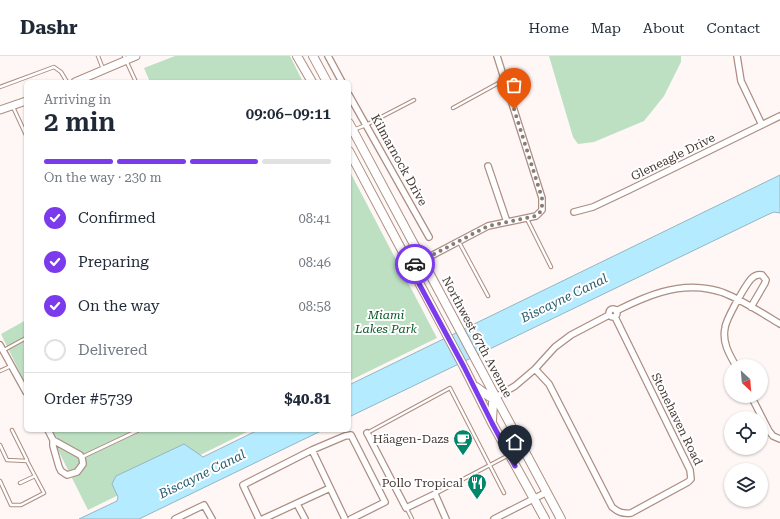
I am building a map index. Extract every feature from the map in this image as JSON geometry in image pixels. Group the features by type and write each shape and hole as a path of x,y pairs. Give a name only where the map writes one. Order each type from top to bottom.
{"main road":[{"path":"297,56 311,80"},
{"path":"313,56 326,80"},
{"name":"Northwest 67th Avenue","path":"351,130 561,519"},
{"path":"351,155 464,367 492,423 545,519"},
{"path":"473,385 490,397 496,397"},
{"path":"492,423 492,403 496,397"}],"street":[{"path":"79,80 125,58 136,56"},
{"path":"328,56 341,80"},
{"path":"410,267 488,226 536,216 542,210 542,198 497,56"},
{"path":"737,56 741,81 762,125"},
{"name":"Kilmarnock Drive","path":"351,99 429,237"},
{"path":"0,110 24,102"},
{"name":"Gleneagle Drive","path":"574,212 594,207 780,116"},
{"path":"488,166 506,222"},
{"path":"732,359 726,346 725,327 738,299 751,279 755,275 762,275 765,277 765,283 751,307"},
{"path":"496,397 515,386 535,369 555,347 571,335 652,295 678,288 705,288 722,292 738,299 780,324"},
{"name":"Stonehaven Road","path":"535,369 549,384 612,507 617,511 623,514 631,513 688,482 691,478 690,470 613,314"},
{"path":"0,345 24,389"},
{"path":"755,403 769,431 773,436 780,439"},
{"path":"49,432 53,440 53,446 59,468 64,473 70,475 77,472 82,467 82,458 76,452 53,440"},
{"path":"367,433 406,508 435,494 444,518"},
{"path":"259,519 242,485 312,450 345,436 351,435 385,502 351,519"},
{"path":"312,450 345,519"},
{"path":"263,519 330,488"},
{"path":"494,519 547,492"},
{"path":"297,504 304,519"},
{"path":"175,519 204,505 212,519"}],"lane":[{"path":"98,56 104,69"},
{"path":"125,58 135,80"},
{"path":"0,87 54,67 61,72 67,80"},
{"path":"453,108 505,80"},
{"path":"351,128 366,125 414,100"},
{"path":"13,106 24,131"},
{"path":"526,218 551,267"},
{"path":"459,241 488,296"},
{"path":"3,350 24,339"},
{"path":"0,371 11,366"},
{"path":"367,433 450,388 504,493"},
{"path":"0,481 12,505 21,505 44,493 12,430"},
{"path":"82,458 135,432"},
{"path":"0,445 7,460 27,461"},
{"path":"435,494 509,454"},
{"path":"20,483 35,476"},
{"path":"406,508 412,519"}],"green space":[{"path":"175,56 290,56 302,80 149,80 144,68"},
{"path":"549,56 681,56 681,62 664,96 644,121 594,142 578,144 573,137"},
{"name":"Miami Lakes Park","path":"351,174 437,338 351,380"},
{"path":"24,321 24,381 1,334"},
{"path":"49,432 247,432 88,510"}],"water":[{"name":"Biscayne Canal","path":"780,175 780,213 774,212 767,215 351,416 351,384"},
{"name":"Biscayne Canal","path":"254,432 319,432 139,519 79,519 117,501 118,497 112,484 116,476 184,444 203,457"}],"way so far":[{"path":"415,264 488,226 536,216 542,210 542,198 514,109"}],"place":[{"name":"Häagen-Dazs","path":"463,456"},
{"name":"Pollo Tropical","path":"477,500"}],"route":[{"path":"415,264 410,267 515,466"}]}
